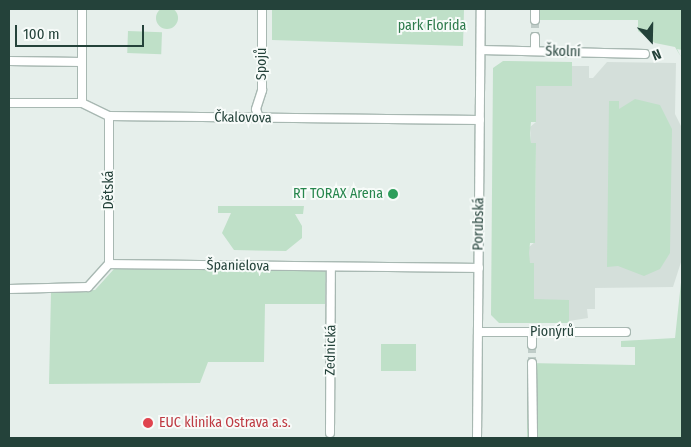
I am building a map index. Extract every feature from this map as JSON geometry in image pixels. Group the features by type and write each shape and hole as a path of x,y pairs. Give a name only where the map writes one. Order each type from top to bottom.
{"street":[{"path":"82,9 82,103"},
{"name":"Spojů","path":"259,118 262,9"},
{"name":"Porubská","path":"476,438 481,9"},
{"path":"535,9 535,20"},
{"path":"535,37 535,51"},
{"name":"Školní","path":"481,50 645,54"},
{"path":"9,61 82,62"},
{"name":"Čkalovova","path":"9,103 82,103 109,116 480,120"},
{"name":"Dětská","path":"109,116 109,264"},
{"path":"9,289 88,287 109,264"},
{"name":"Španielova","path":"109,264 479,268"},
{"name":"Zednická","path":"330,433 331,267"},
{"name":"Pionýrů","path":"478,332 626,332"},
{"path":"532,332 532,345"},
{"path":"532,363 533,438"}],"shaded area":[{"path":"607,62 676,63 675,114 682,128 682,259 673,287 595,288 595,309 587,309 588,318 569,321 569,300 534,300 534,264 529,264 529,247 535,242 536,144 531,143 530,127 536,122 536,86 571,86 572,66 589,66 589,78 593,78"}],"green space":[{"path":"167,7 175,10 178,18 175,26 167,29 159,26 156,18 159,10"},
{"name":"park Florida","path":"272,9 464,9 463,46 272,40"},
{"path":"540,9 682,9 682,50 677,49 681,57 675,47 655,43 638,31 638,20 540,20"},
{"path":"128,31 162,32 161,54 127,53"},
{"path":"503,61 572,62 572,86 536,86 536,122 531,122 530,133 531,143 536,143 535,243 530,243 529,253 530,263 534,263 534,299 569,300 569,323 499,323 491,315 493,68"},
{"path":"635,99 660,105 672,129 670,253 660,269 644,276 618,266 607,267 609,101 619,101 619,109"},
{"path":"218,206 304,206 303,214 295,214 302,226 302,238 286,251 234,250 222,233 231,213 218,213"},
{"path":"114,269 326,271 325,304 265,304 264,362 208,362 200,383 49,384 51,292 95,290"},
{"path":"682,273 682,438 527,438 527,363 635,365 635,347 621,347 621,341 675,338"},
{"path":"381,344 416,344 416,371 381,371"}],"tunnel":[{"path":"535,20 535,37"},
{"path":"532,345 532,363"}],"place":[{"name":"RT TORAX Arena","path":"393,194"},
{"name":"EUC klinika Ostrava a.s.","path":"148,423"}]}
